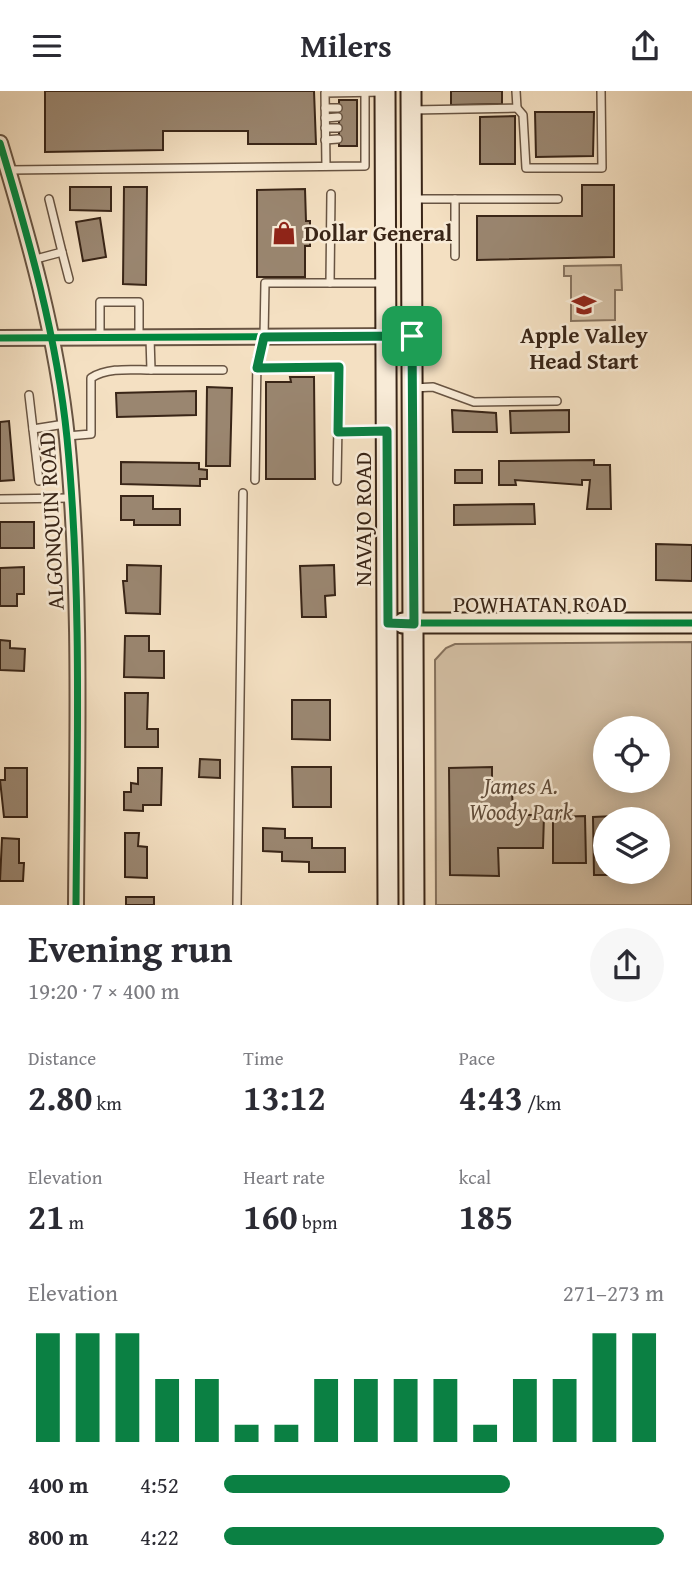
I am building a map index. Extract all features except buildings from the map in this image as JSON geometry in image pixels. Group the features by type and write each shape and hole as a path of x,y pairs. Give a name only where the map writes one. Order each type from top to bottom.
{"main road":[{"name":"NAVAJO ROAD","path":"385,92 388,905"},
{"path":"412,101 414,905"},
{"name":"POWHATAN ROAD","path":"388,623 596,615 692,623"}],"street":[{"name":"ALGONQUIN ROAD","path":"0,143 51,337 66,431 76,556 76,905"},
{"path":"0,338 412,336"}],"lane":[{"path":"516,91 517,108 523,115 526,169 602,168 601,91"},
{"path":"5,167 365,166 361,107 365,92"},
{"path":"326,166 325,93 385,92"},
{"path":"412,101 517,108"},
{"path":"325,107 338,107"},
{"path":"325,118 338,117"},
{"path":"325,128 338,128"},
{"path":"325,140 338,139"},
{"path":"330,283 331,194"},
{"path":"49,199 69,279"},
{"path":"412,199 558,199"},
{"path":"454,199 455,256"},
{"path":"32,260 62,253"},
{"path":"255,480 257,368 264,337 265,283 387,283"},
{"path":"100,337 100,302 139,302 151,370"},
{"path":"257,368 339,367 337,481"},
{"path":"33,429 91,434 91,378 98,373 115,370 223,370"},
{"path":"412,388 433,387 474,402 557,401"},
{"path":"29,394 39,481"},
{"path":"338,432 387,431"},
{"path":"237,905 243,493"},
{"path":"0,499 71,498"}],"green space":[{"path":"621,265 622,290 615,290 615,320 571,321 571,276 564,276 564,266"},
{"name":"James A. Woody Park","path":"692,642 692,905 436,905 435,660 446,648 455,644"}],"cycle path":[{"path":"0,143 49,326 67,438 77,613 76,905"},
{"path":"0,338 412,336"},
{"path":"388,623 692,623"}],"place":[{"name":"Dollar General","path":"284,233"},
{"name":"Apple Valley Head Start","path":"584,305"}],"route":[{"path":"412,336 414,624 388,623 387,431 338,432 339,367 257,368 264,337 412,336"}]}
